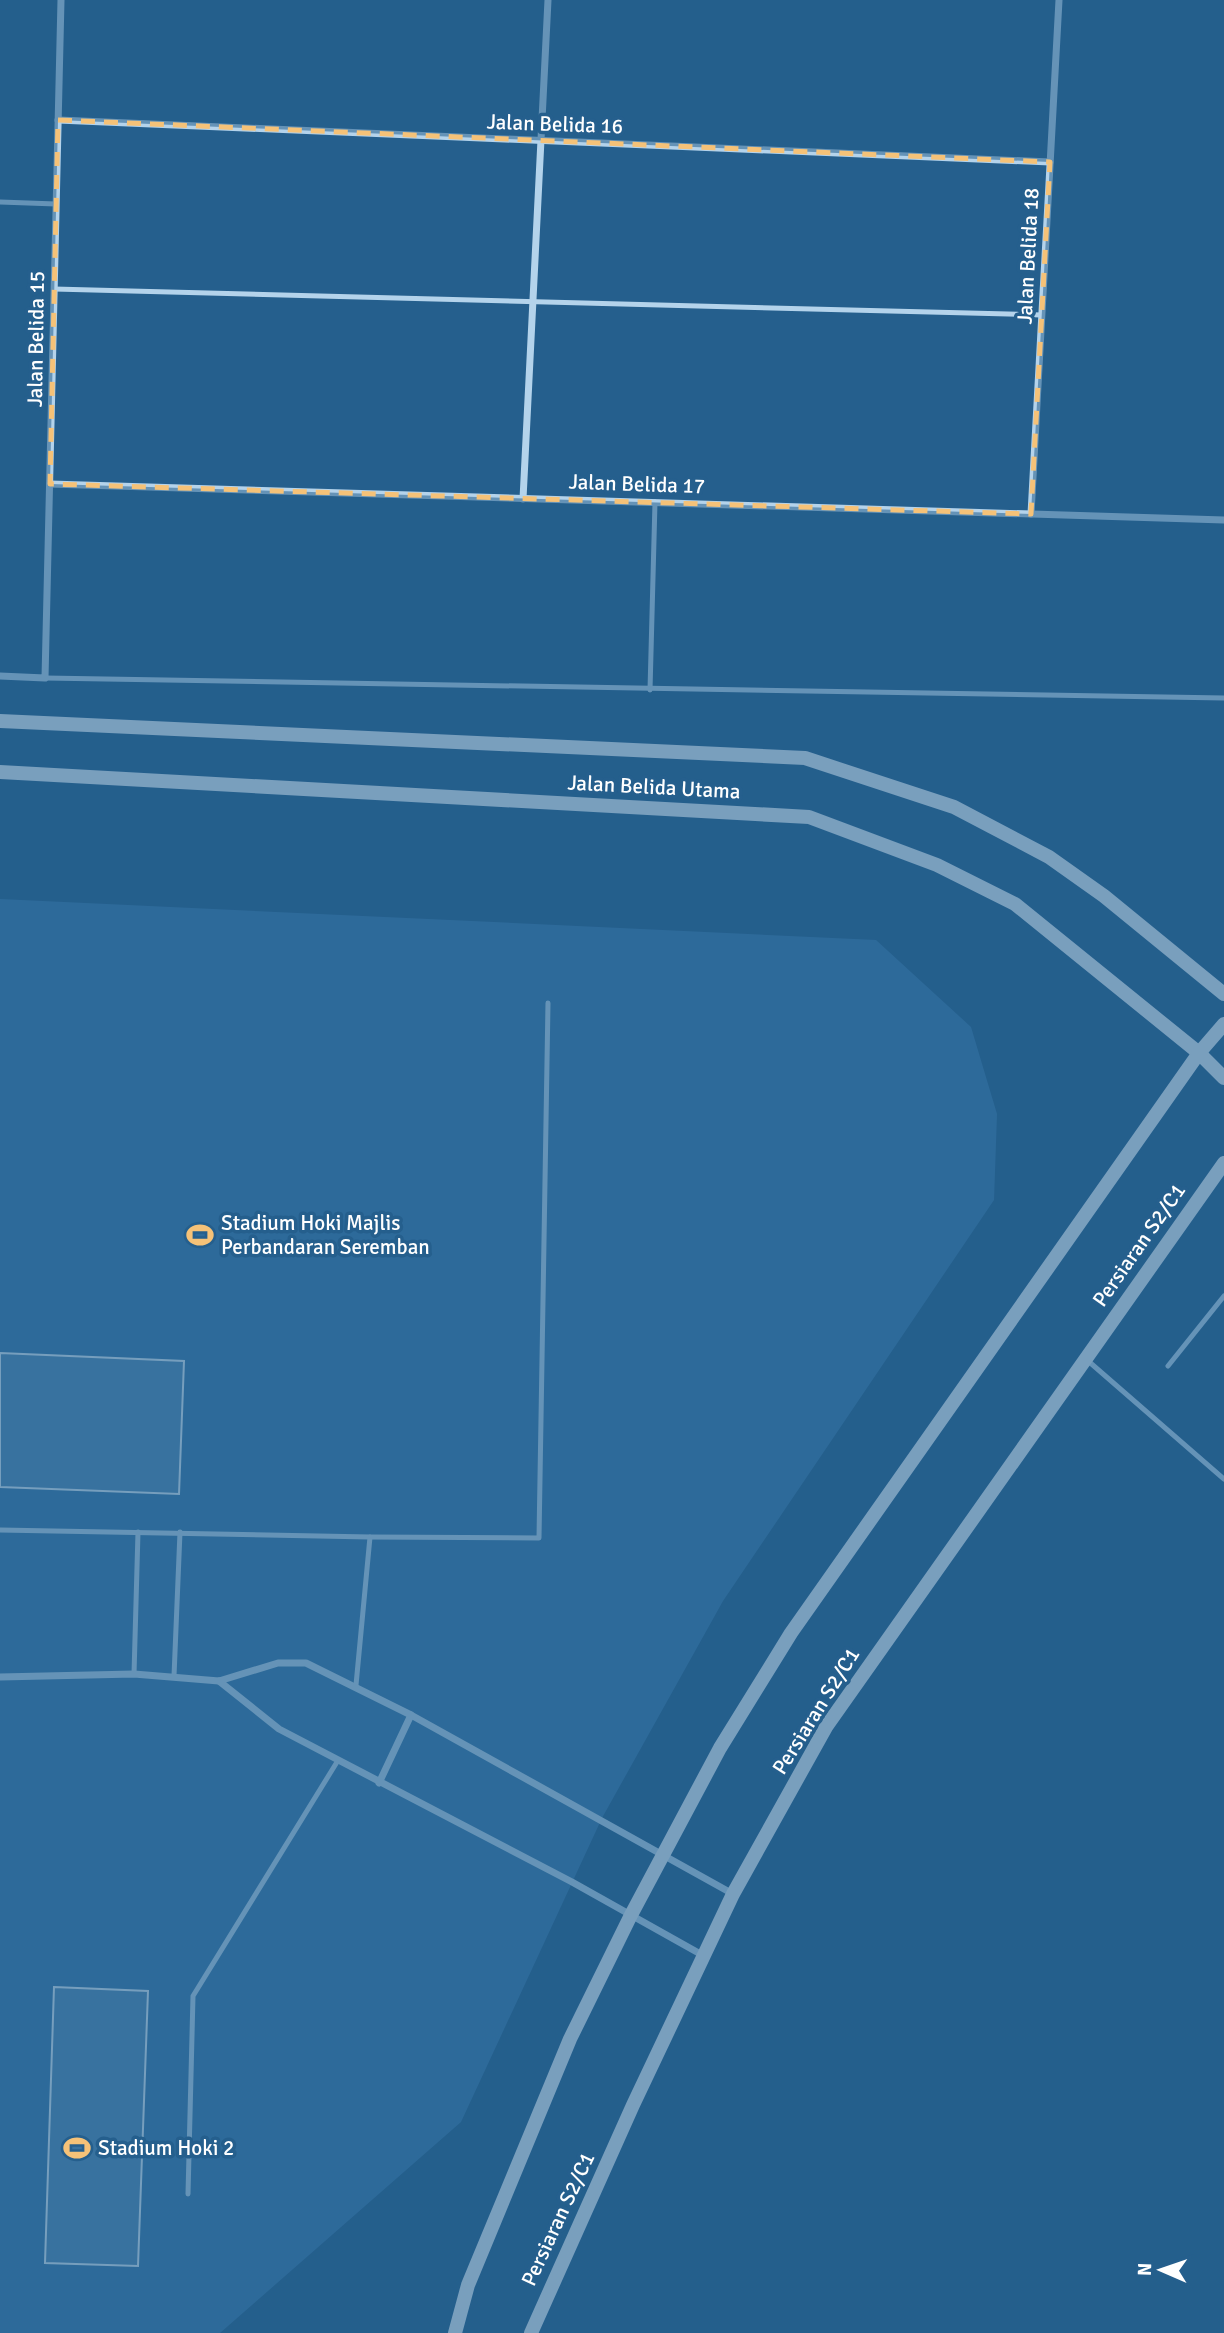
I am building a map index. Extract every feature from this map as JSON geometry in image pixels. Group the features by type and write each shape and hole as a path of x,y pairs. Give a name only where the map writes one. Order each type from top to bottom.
{"main road":[{"name":"Jalan Belida Utama","path":"0,721 805,758 954,807 1049,857 1104,896 1224,994"},
{"name":"Jalan Belida Utama","path":"0,772 809,817 937,864 1015,904 1199,1053 1224,1079"},
{"path":"455,2333 468,2285 570,2039 631,1915 720,1748 791,1633 1199,1053 1224,1024"},
{"name":"Persiaran S2/C1","path":"531,2333 733,1894 825,1727 1224,1163"}],"street":[{"name":"Jalan Belida 15","path":"45,678 61,0"},
{"path":"523,499 548,0"},
{"name":"Jalan Belida 18","path":"1031,514 1059,0"},
{"name":"Jalan Belida 16","path":"58,120 1050,162"},
{"name":"Jalan Belida 17","path":"50,484 1224,520"},
{"path":"0,676 45,678"},
{"path":"0,1677 134,1674 219,1681 278,1663 306,1663 356,1685 664,1853 733,1894"},
{"path":"219,1681 279,1729 337,1762 631,1915 704,1956"},
{"path":"379,1783 411,1715"}],"lane":[{"path":"0,202 56,204"},
{"path":"54,289 1042,315"},
{"path":"650,690 655,502"},
{"path":"45,678 1224,698"},
{"path":"0,1530 538,1538 548,1003"},
{"path":"1168,1366 1224,1296"},
{"path":"1085,1358 1224,1479"},
{"path":"134,1674 138,1532"},
{"path":"174,1676 180,1532"},
{"path":"356,1685 370,1537"},
{"path":"188,2194 193,1996 337,1762"}],"highlighted area":[{"path":"58,120 1050,162 1031,514 50,484"}],"shaded area":[{"path":"0,899 876,940 971,1027 997,1114 994,1200 723,1601 602,1818 461,2122 220,2333 0,2333"}],"building":[{"path":"0,1353 184,1361 179,1494 0,1487"},
{"path":"54,1987 148,1991 138,2266 45,2263"}],"place":[{"name":"Stadium Hoki Majlis Perbandaran Seremban","path":"200,1235"},
{"name":"Stadium Hoki 2","path":"77,2148"}]}
